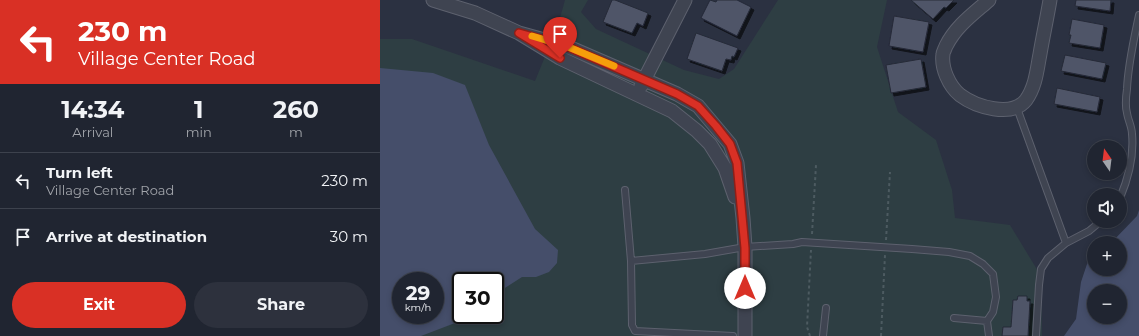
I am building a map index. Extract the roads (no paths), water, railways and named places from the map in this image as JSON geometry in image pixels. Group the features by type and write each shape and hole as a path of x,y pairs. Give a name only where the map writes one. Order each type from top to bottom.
{"street":[{"path":"433,0 476,13 519,33 560,58 672,111 697,131 710,144 725,168 743,218"},
{"path":"637,95 685,0"},
{"path":"989,0 958,27 943,54 943,65 949,81 959,94 977,104 998,109 1017,108 1026,101 1034,88 1050,0"},
{"path":"519,33 566,46 677,94 698,106 730,144 737,163 743,218 745,248 745,336"}],"lane":[{"path":"1124,188 1132,148 1132,134 1126,112 1127,88 1134,36 1139,15"},
{"path":"1017,108 1066,243"},
{"path":"625,190 631,261 632,325 635,331 733,336"},
{"path":"1036,336 1041,269 1048,258 1066,243 1093,228"},
{"path":"631,261 705,254 802,242 949,252 970,256 993,274 996,297 993,312 987,321 989,336"},
{"path":"823,336 826,308"},
{"path":"954,318 987,321"}],"water":[{"path":"380,68 433,73 465,85 489,145 535,229 558,250 557,263 549,272 536,277 522,277 504,288 504,272 452,272 452,324 421,336 380,336"},
{"path":"1139,210 1139,336 1064,336 1076,319 1081,282 1087,264 1087,276 1127,276 1127,236 1118,236 1137,216"}]}
